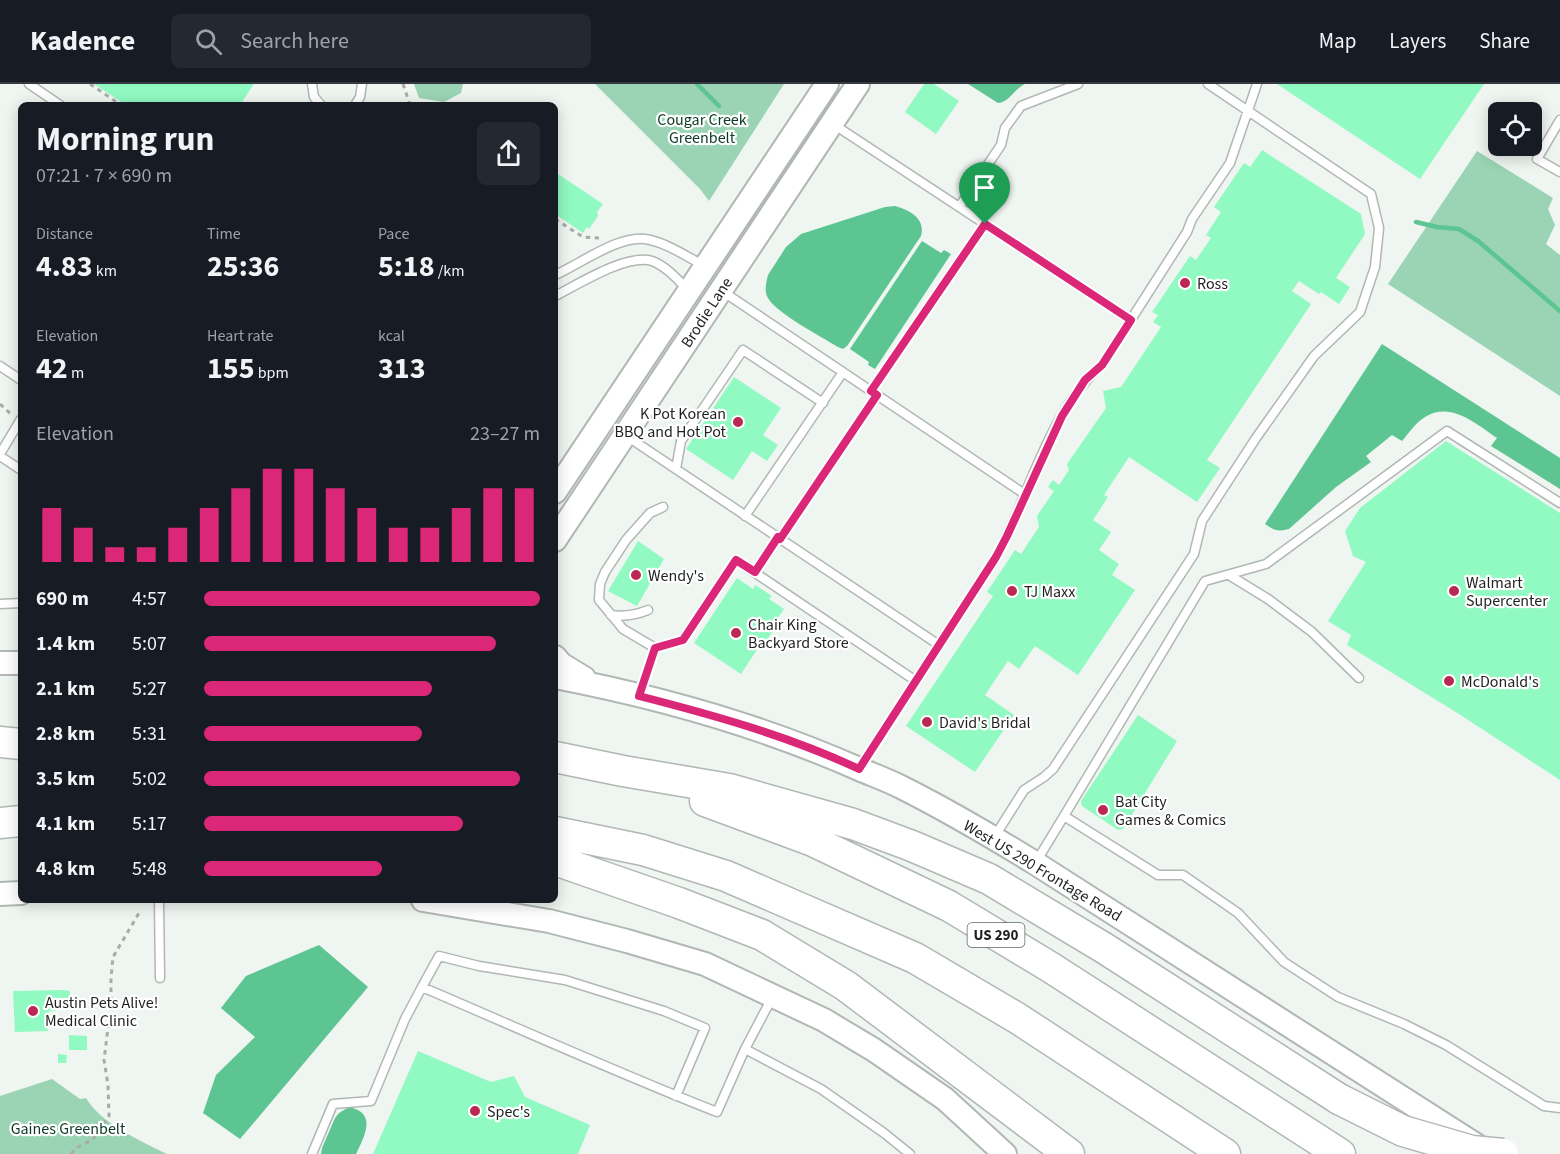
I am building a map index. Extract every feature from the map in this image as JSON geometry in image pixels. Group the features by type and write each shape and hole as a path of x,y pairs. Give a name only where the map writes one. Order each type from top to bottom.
{"highway":[{"path":"0,744 18,744"},
{"name":"US 290","path":"564,758 623,771 813,841 949,906 1050,967 1340,1154"},
{"path":"623,771 729,789 853,824 989,879 1114,954 1339,1099 1403,1131 1473,1150 1503,1154"},
{"path":"0,823 18,821"},
{"path":"558,841 644,850 726,876 915,958 1017,1018 1225,1154"},
{"path":"558,842 679,903 762,935 846,986 1069,1154"}],"main road":[{"name":"Brodie Lane","path":"558,488 827,84"},
{"name":"Brodie Lane","path":"558,536 858,84"},
{"path":"721,290 716,284 716,278 727,255 753,215 760,199 762,182"},
{"path":"558,660 596,685"},
{"path":"0,663 18,663"},
{"name":"West US 290 Frontage Road","path":"558,678 596,685 711,715 789,740 900,786 994,838 1490,1154"},
{"path":"558,692 596,685"},
{"path":"0,894 18,893"},
{"path":"452,903 549,921 705,964 824,1020 864,1044 937,1093 1005,1154"},
{"path":"526,903 549,921"}],"lane":[{"path":"29,84 56,102"},
{"path":"312,84 314,97 318,102"},
{"path":"357,102 362,84"},
{"path":"959,207 1001,145 1005,128 1021,106 1078,84"},
{"path":"994,838 1024,790 1053,769 1194,554 1203,521 1256,438 1314,356 1360,312 1375,267 1379,228 1371,194 1208,84"},
{"path":"859,769 996,557 1062,416 1085,380 1102,365 1187,232 1192,219 1230,163 1257,84"},
{"path":"1560,120 1537,159 1560,172"},
{"path":"833,124 1131,320"},
{"path":"755,572 985,224"},
{"path":"558,274 615,243 645,238 671,248 705,267"},
{"path":"558,294 607,270 629,261 639,260 650,260 662,266 689,291"},
{"path":"721,290 1026,495"},
{"path":"676,469 681,441 743,350 823,403"},
{"path":"0,366 18,378"},
{"path":"745,516 843,372"},
{"path":"17,417 0,455 18,468"},
{"path":"1035,864 1205,581 1266,564 1447,431 1560,503"},
{"path":"625,435 939,645"},
{"path":"663,507 650,513 626,540 605,572 600,584 599,600 622,629 655,648 683,640 736,560 916,681"},
{"path":"1228,575 1268,599 1312,632 1359,678"},
{"path":"0,604 18,603"},
{"path":"611,615 638,614 648,610"},
{"path":"639,696 655,648"},
{"path":"1064,816 1158,874 1183,875 1238,913 1284,962 1338,997 1404,1024 1446,1046 1544,1106 1560,1108"},
{"path":"159,903 160,978"},
{"path":"312,1154 333,1104 371,1101 405,1018 439,956 478,966 565,980 664,1011 705,1028 676,1096"},
{"path":"422,987 622,1075 717,1112 745,1048 773,995"},
{"path":"745,1048 821,1089 910,1154"}],"path":[{"path":"90,84 117,102"},
{"path":"403,84 409,102"},
{"path":"558,221 583,237 597,239 604,236"},
{"path":"0,404 17,417"},
{"path":"71,1154 76,1148 92,1140 110,1116 104,1060 111,1004 113,957 139,913"}],"green space":[{"path":"414,84 463,84 461,93 444,102 419,98"},
{"name":"Cougar Creek Greenbelt","path":"595,84 784,84 709,201 700,189"},
{"path":"1477,151 1553,198 1548,209 1555,225 1546,244 1560,255 1560,396 1388,284"},
{"name":"Gaines Greenbelt","path":"52,1079 80,1099 86,1098 92,1107 111,1123 167,1154 0,1154 0,1096"}],"shaded area":[{"path":"968,84 1025,84 1006,100 998,103"},
{"path":"895,206 906,210 919,220 921,236 843,349 780,311 768,298 766,284 768,275 786,247 801,234 885,207"},
{"path":"922,241 941,253 944,250 951,254 875,369 850,349"},
{"path":"1382,344 1560,458 1560,489 1491,446 1497,438 1463,416 1454,413 1435,413 1422,419 1402,441 1392,435 1366,456 1371,462 1336,487 1289,529 1276,530 1265,524"},
{"path":"319,945 368,987 240,1139 203,1113 216,1075 255,1037 221,1008 246,976"},
{"path":"349,1107 358,1110 366,1120 365,1133 356,1154 321,1154 335,1118"}],"building":[{"path":"94,84 254,84 242,102 121,102"},
{"path":"924,84 934,84 959,101 936,134 905,112"},
{"path":"1277,84 1484,84 1420,179"},
{"path":"1262,150 1361,214 1365,234 1336,278 1350,287 1339,304 1299,281 1292,291 1311,304 1207,460 1220,468 1197,502 1129,457 1104,495 1108,497 1093,520 1111,532 1099,550 1119,564 1112,575 1135,590 1078,675 1035,646 1019,669 1008,661 985,695 1014,715 975,772 906,726 993,596 987,592 1015,550 1021,554 1039,527 1037,516 1054,491 1048,487 1053,480 1059,485 1069,470 1067,464 1106,408 1103,391 1121,387 1161,327 1153,322 1158,315 1152,312 1190,256 1196,260 1211,238 1206,235 1221,212 1214,207 1244,163 1250,167"},
{"path":"558,174 603,204 597,212 598,216 589,229 587,227 583,233 558,216"},
{"name":"K Pot Korean BBQ and Hot Pot","path":"734,377 781,408 763,435 778,445 767,461 752,451 733,480 686,449"},
{"name":"Walmart Supercenter","path":"1446,441 1560,513 1560,780 1347,645 1351,635 1328,621 1366,562 1353,556 1345,531 1360,508"},
{"name":"Wendy's","path":"638,541 664,559 637,606 608,591"},
{"name":"Chair King Backyard Store","path":"737,578 753,589 755,585 772,596 769,599 784,609 775,622 778,624 764,644 762,642 741,674 694,643"},
{"path":"1138,715 1177,741 1123,829 1118,830 1082,806 1081,801"},
{"name":"Austin Pets Alive! Medical Clinic","path":"13,991 70,991 70,999 55,998 55,1011 49,1011 48,1031 15,1032"},
{"path":"69,1035 87,1036 87,1050 69,1050"},
{"name":"Spec's","path":"418,1051 491,1082 514,1076 525,1097 590,1125 578,1154 373,1154"},
{"path":"58,1054 67,1055 66,1063 58,1063"}],"waterway":[{"path":"697,84 719,106"},
{"path":"1416,222 1459,229 1478,241 1560,311"}],"place":[{"name":"Ross","path":"1185,283"},
{"name":"K Pot Korean BBQ and Hot Pot","path":"738,422"},
{"name":"Wendy's","path":"636,575"},
{"name":"TJ Maxx","path":"1012,591"},
{"name":"Walmart Supercenter","path":"1454,591"},
{"name":"Chair King Backyard Store","path":"736,633"},
{"name":"McDonald's","path":"1449,681"},
{"name":"David's Bridal","path":"927,722"},
{"name":"Bat City Games & Comics","path":"1103,810"},
{"name":"Austin Pets Alive! Medical Clinic","path":"33,1011"},
{"name":"Spec's","path":"475,1111"}],"route":[{"path":"985,224 1131,320 1102,365 1085,380 1062,416 996,557 859,769 789,740 711,715 639,696 655,648 683,640 736,560 755,572 778,537 780,539 877,395 871,391 985,224"}]}
